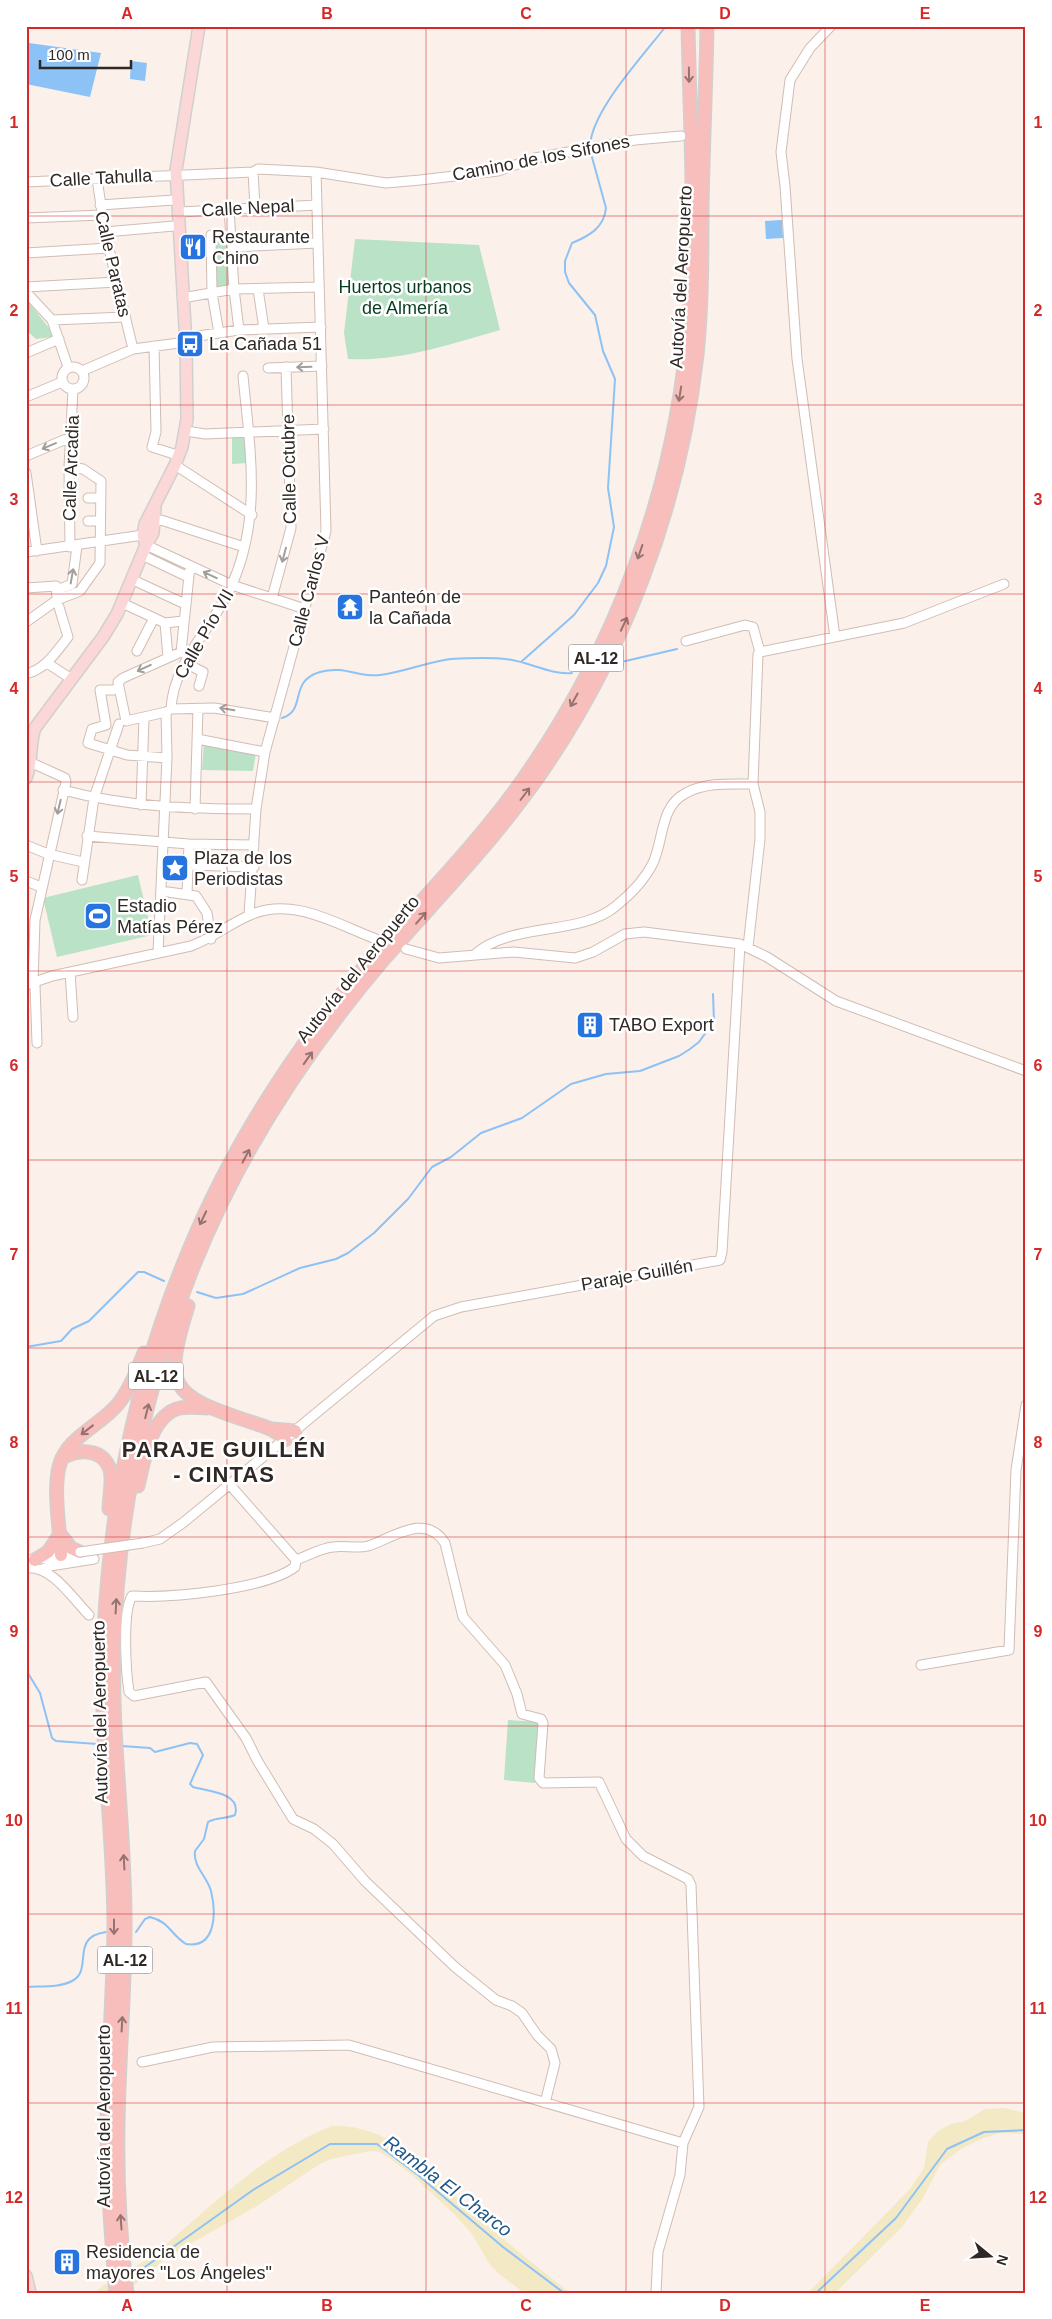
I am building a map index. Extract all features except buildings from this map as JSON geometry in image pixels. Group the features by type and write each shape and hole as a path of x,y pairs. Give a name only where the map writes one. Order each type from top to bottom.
{"highway":[{"name":"Autovía del Aeropuerto","path":"123,2292 107,2156 114,1925 103,1712 107,1579 117,1500 132,1426 152,1351 187,1254 237,1148 277,1083 310,1035 362,969 513,794 559,726 582,685 629,586 664,472 675,422 686,344 692,256 688,26"},
{"name":"Autovía del Aeropuerto","path":"120,2273 118,2126 125,1888 115,1739 114,1668 119,1562 132,1478 152,1388 181,1300 223,1199 280,1098 324,1034 383,961 483,847 537,778 590,694 629,614 652,554 673,482 696,361 702,289 707,26"},
{"path":"223,1199 189,1301 174,1358 174,1369 185,1392 210,1408 290,1436"},
{"path":"61,1555 57,1479 62,1458 79,1436 109,1413 127,1392 187,1254"},
{"path":"119,1562 142,1470 156,1428 168,1415 179,1408 210,1408"},
{"path":"62,1458 72,1452 87,1452 104,1460 109,1468 107,1579"},
{"path":"60,1534 71,1548 80,1552"},
{"path":"33,1565 48,1552 60,1534"}],"main road":[{"path":"26,778 32,763 29,743 41,718 103,637 133,580 155,508 186,430 187,406 174,226 174,200 178,155 199,26"},
{"path":"174,460 182,417 180,212 176,174"},
{"path":"26,2276 30,2293"}],"street":[{"path":"831,26 810,48 790,80 781,152 786,186 797,359 806,439 835,637"},
{"name":"Camino de los Sifones","path":"253,172 258,169 316,172 386,183 498,171 534,158 635,140 681,136"},
{"name":"Calle Tahulla","path":"26,182 253,172"},
{"path":"253,172 255,207"},
{"name":"Calle Carlos V","path":"250,915 256,809 265,752 326,531 316,172"},
{"name":"Calle Paratas","path":"97,179 105,232 133,349"},
{"path":"100,205 174,200"},
{"name":"Calle Nepal","path":"180,212 317,205"},
{"path":"229,208 234,289 240,330"},
{"path":"26,218 102,215"},
{"path":"105,232 174,226"},
{"path":"219,333 212,293 211,235 231,235"},
{"path":"232,246 318,243"},
{"path":"26,253 109,248"},
{"path":"26,287 117,282"},
{"path":"182,298 234,289 319,287"},
{"path":"258,289 264,329"},
{"path":"26,292 52,320 68,367"},
{"path":"52,320 125,318"},
{"path":"82,371 133,349 219,333 240,330 321,327"},
{"path":"26,354 59,339"},
{"path":"154,346 156,432 152,447 174,460 252,515"},
{"path":"76,366 82,371 83,383 73,389 66,387 62,382 62,375 68,367 76,366"},
{"path":"268,368 322,366"},
{"name":"Calle Octubre","path":"272,598 291,528 286,367"},
{"name":"Calle Pío VII","path":"158,952 168,710 176,680 185,657 219,612 232,585 252,515 253,478 243,376"},
{"path":"26,397 62,382"},
{"name":"Calle Arcadia","path":"58,604 62,588 72,584 73,547 70,467 73,389"},
{"path":"186,430 205,434 324,429"},
{"path":"26,456 71,437"},
{"path":"26,622 80,591 100,563 101,481 83,469 70,467"},
{"path":"26,473 37,551"},
{"path":"88,498 100,498"},
{"path":"152,521 161,520 244,547"},
{"path":"88,521 100,521"},
{"path":"26,552 73,547 100,541 145,542 190,566 232,585 305,609"},
{"path":"145,542 188,577"},
{"path":"185,657 183,621 190,566"},
{"path":"133,580 185,604"},
{"path":"760,652 910,621 1004,584"},
{"path":"26,588 56,586 58,604 68,637 47,663 36,671 26,674"},
{"path":"122,603 165,623 183,621"},
{"path":"137,651 154,618"},
{"path":"165,623 168,657"},
{"path":"686,641 745,625 753,628 756,633 760,652 757,659 753,784 760,812 760,839 744,945"},
{"path":"82,880 83,862 94,798 110,750 122,723 118,682 168,657 185,657 203,672 200,686"},
{"path":"47,663 70,678"},
{"path":"118,687 114,690 100,690 106,725 92,729 88,743 110,750 167,758"},
{"path":"122,723 168,710 223,708 275,718"},
{"path":"195,809 198,709"},
{"path":"141,805 144,718"},
{"path":"197,740 265,752"},
{"path":"30,984 31,919 41,888 66,782 65,778 32,763"},
{"path":"474,955 484,946 505,938 593,918 614,908 646,876 654,861 668,809 674,800 697,788 729,783 753,784"},
{"path":"63,790 94,798 141,805 195,809 256,809"},
{"path":"87,836 189,844 254,845"},
{"path":"187,893 189,844"},
{"path":"26,845 48,854 83,862"},
{"path":"188,865 254,867"},
{"path":"26,881 41,888"},
{"path":"161,891 187,893 196,896 207,913 211,939"},
{"path":"30,984 70,972 191,946 211,939 250,915 267,909 292,908 376,939"},
{"path":"406,949 439,958 514,952 575,958 593,952 625,934 644,932 744,945 836,1001 1026,1071"},
{"name":"Paraje Guillén","path":"290,1436 434,1316 445,1310 720,1260 744,945"},
{"path":"70,972 73,1017"},
{"path":"30,984 36,985 37,1043"},
{"path":"921,1665 1009,1650 1016,1470 1026,1405"},
{"path":"33,1565 61,1555 160,1539 290,1436"},
{"path":"230,1485 296,1560 295,1567 286,1574 253,1584 174,1595 132,1596 128,1603 125,1621 129,1692 134,1696 206,1682 246,1738 256,1760 294,1819 314,1829 333,1844 365,1881 455,1967 496,2000 512,2006 522,2013 537,2035 545,2041 551,2049 555,2063 545,2103"},
{"path":"296,1560 332,1546 367,1546 413,1528 430,1529 439,1534 445,1542 463,1617 505,1665 517,1694 522,1714 541,1719 543,1723 538,1778 542,1783 599,1782 626,1839 643,1856 688,1879 691,1885 699,2106 683,2144 680,2175 658,2252 656,2293"},
{"path":"33,1565 50,1566 94,1559"},
{"path":"33,1565 89,1615"},
{"path":"142,2062 213,2047 340,2044 683,2144"}],"green space":[{"path":"211,235 231,235 234,289 212,293"},
{"name":"Huertos urbanos de Almería","path":"355,239 479,245 500,330 406,355 386,358 348,359 344,333"},
{"path":"26,299 53,333 52,337 36,339 26,330"},
{"path":"232,437 244,437 247,463 232,464"},
{"path":"204,742 256,753 253,771 202,770"},
{"name":"Estadio Matías Pérez","path":"138,875 152,935 57,957 43,898"},
{"path":"508,1720 539,1722 535,1783 504,1780"}],"sand":[{"path":"1004,2108 1026,2113 1026,2134 1000,2133 981,2139 961,2149 940,2165 923,2198 902,2227 835,2293 808,2293 910,2189 924,2168 928,2142 938,2131 951,2124 965,2121 985,2109"},
{"path":"332,2126 355,2127 376,2134 413,2156 490,2228 570,2293 524,2293 490,2265 472,2234 453,2213 413,2176 380,2152 370,2151 331,2159 318,2165 257,2206 169,2256 134,2285 119,2293 93,2293 155,2254 222,2196 264,2164 286,2149"}],"water":[{"path":"29,43 101,53 90,97 26,84 26,57"},
{"path":"131,61 147,63 145,81 130,79"},
{"path":"782,220 783,238 766,239 765,221"}],"waterway":[{"path":"590,145 593,131 609,99 666,26"},
{"path":"521,662 574,615 598,583 606,566 614,527 608,488 615,379 603,351 595,315 569,283 565,272 565,261 572,243 595,230 605,215 606,208 590,150"},
{"path":"617,663 677,649"},
{"path":"282,718 294,709 304,682 310,676 329,670 380,675 442,660 498,658 514,660 555,672 572,673"},
{"path":"197,1292 216,1298 243,1294 300,1268 336,1259 348,1253 374,1233 408,1199 432,1167 451,1157 481,1133 522,1118 571,1084 606,1074 640,1071 679,1056 690,1049 699,1042 714,1021 713,994"},
{"path":"26,1347 61,1341 72,1329 89,1321 138,1272 144,1272 164,1281"},
{"path":"26,1670 40,1693 52,1738 56,1741 97,1744"},
{"path":"122,1746 150,1748 155,1752 190,1743 197,1744 203,1755 190,1784 193,1787 222,1794 233,1801 236,1807 235,1815 208,1822 204,1839 195,1851 196,1862 209,1886 213,1899 213,1918 209,1935 204,1941 196,1944 186,1944 166,1925 150,1917 145,1919 136,1932"},
{"path":"26,1987 56,1986 72,1981 78,1976 81,1969 88,1940 95,1935 106,1932"},
{"name":"Rambla El Charco","path":"816,2293 896,2218 947,2149 984,2132 1026,2130"},
{"name":"Rambla El Charco","path":"131,2277 253,2190 330,2144 377,2144 418,2175 503,2247 564,2293"},
{"name":"Rambla El Charco","path":"106,2293 110,2290"}],"place":[{"name":"Restaurante Chino","path":"193,247"},
{"name":"La Cañada 51","path":"190,344"},
{"name":"Panteón de la Cañada","path":"350,607"},
{"name":"Plaza de los Periodistas","path":"175,868"},
{"name":"Estadio Matías Pérez","path":"98,916"},
{"name":"TABO Export","path":"590,1025"},
{"name":"Residencia de mayores \"Los Ángeles\"","path":"67,2262"}],"district":[{"name":"PARAJE GUILLÉN - CINTAS","path":"224,1462"}]}
